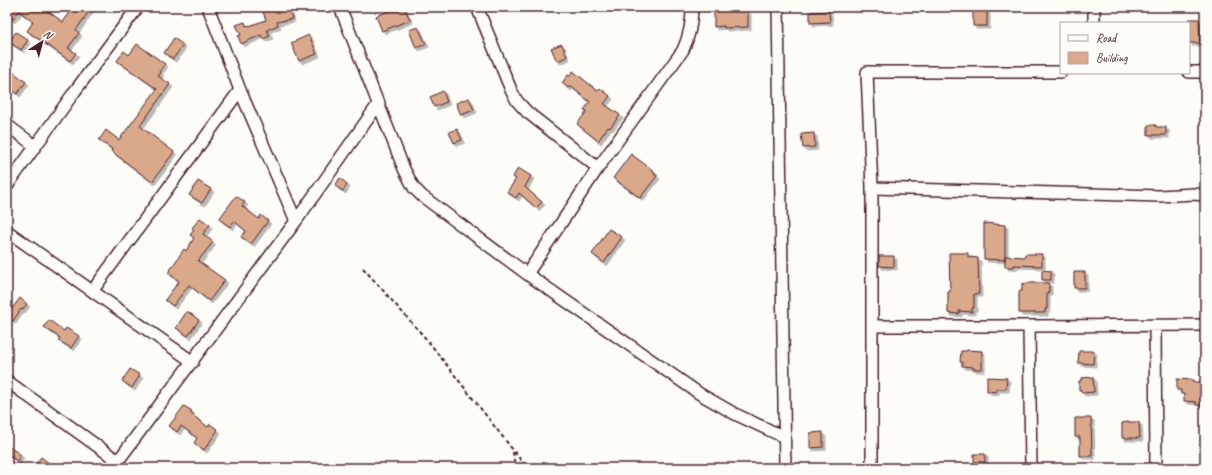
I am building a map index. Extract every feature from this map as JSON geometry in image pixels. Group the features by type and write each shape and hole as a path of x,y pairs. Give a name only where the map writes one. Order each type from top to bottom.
{"street":[{"path":"7,186 138,7"},
{"path":"208,7 240,90 296,221"},
{"path":"340,7 404,169 414,188 422,196 527,274 700,394 735,414 784,437"},
{"path":"477,7 511,90 517,101 527,112 598,168"},
{"path":"527,274 598,168 683,50 690,32 692,7"},
{"path":"778,7 785,468"},
{"path":"1094,7 1094,22"},
{"path":"872,468 872,188 867,72 1060,72"},
{"path":"1190,72 1205,72"},
{"path":"93,290 240,90"},
{"path":"7,381 116,465 296,221 379,103"},
{"path":"7,125 35,146"},
{"path":"872,188 1160,196 1193,194 1205,195"},
{"path":"7,231 93,290 193,362"},
{"path":"1155,325 1156,468"},
{"path":"872,326 1205,325"},
{"path":"1029,326 1031,468"}],"path":[{"path":"363,268 428,341 527,468"},
{"path":"513,451 516,468"}],"building":[{"path":"11,7 42,7 63,22 74,7 92,7 76,30 79,33 68,48 76,53 70,61 27,31 33,22 19,11 12,20 7,16 7,13"},
{"path":"276,7 286,7 287,12 290,11 292,19 277,22 278,25 267,30 270,36 263,39 261,35 241,44 238,36 241,35 236,25 245,22 246,26 249,26 266,20 263,12"},
{"path":"399,7 404,7 410,20 382,31 376,16"},
{"path":"714,7 740,7 740,11 748,11 748,27 714,27"},
{"path":"973,10 987,10 987,26 973,26"},
{"path":"829,11 830,22 810,23 810,12"},
{"path":"1189,19 1199,19 1200,43 1190,43"},
{"path":"418,27 426,44 416,48 409,30"},
{"path":"16,32 28,40 21,50 9,42"},
{"path":"309,35 317,54 299,61 291,43"},
{"path":"174,38 183,45 173,59 164,53"},
{"path":"137,44 165,64 158,76 170,84 140,126 174,152 152,182 99,140 106,130 119,140 157,89 117,61 124,51 129,55"},
{"path":"562,44 567,57 557,61 551,48"},
{"path":"573,71 598,91 600,88 610,96 604,104 620,115 610,128 608,127 598,141 577,124 587,111 584,110 590,102 570,86 568,88 562,83"},
{"path":"13,72 26,82 17,94 7,86 7,79"},
{"path":"443,91 447,102 434,107 430,97"},
{"path":"469,98 474,110 461,115 456,103"},
{"path":"1148,125 1166,127 1166,135 1148,135"},
{"path":"457,129 462,140 454,143 449,132"},
{"path":"814,133 815,147 803,148 801,134"},
{"path":"631,154 655,172 654,174 657,176 640,198 613,178"},
{"path":"518,168 531,176 525,187 542,202 536,208 519,193 516,198 507,192 516,179 513,177"},
{"path":"340,178 347,184 343,191 335,186"},
{"path":"198,181 211,189 202,203 189,195"},
{"path":"236,196 245,202 242,206 259,219 261,215 268,221 251,244 241,237 246,231 234,221 230,227 219,219"},
{"path":"200,218 210,225 203,234 213,242 198,261 225,280 209,301 189,285 173,306 165,300 179,281 168,273 184,249 186,251 194,238 190,235 194,230 192,228"},
{"path":"984,223 1005,225 1005,260 984,259"},
{"path":"609,229 622,237 604,263 592,254"},
{"path":"949,253 968,253 968,257 978,258 979,294 974,294 974,308 972,308 972,312 959,311 959,314 948,313 948,292 950,292"},
{"path":"1025,254 1042,254 1042,266 1014,265 1014,267 1005,267 1005,256 1025,257"},
{"path":"879,256 894,256 894,267 879,266"},
{"path":"1042,270 1051,271 1051,280 1042,280"},
{"path":"1074,272 1085,272 1085,288 1074,288"},
{"path":"1049,283 1049,292 1047,292 1047,309 1045,309 1045,313 1019,313 1019,291 1022,291 1022,284"},
{"path":"20,298 27,304 22,310 21,309 13,321 7,317 7,307 11,310"},
{"path":"187,311 199,320 188,336 176,328"},
{"path":"49,320 64,331 66,328 79,336 71,348 58,340 60,338 44,327"},
{"path":"961,351 982,351 982,369 973,369 973,367 962,366 962,362 960,362"},
{"path":"1079,351 1094,351 1093,364 1078,363"},
{"path":"130,369 140,375 132,388 122,381"},
{"path":"987,377 1007,378 1006,389 996,389 996,392 987,391"},
{"path":"1093,377 1094,392 1082,393 1081,390 1079,390 1079,381 1081,381 1081,378"},
{"path":"1177,379 1193,380 1193,382 1205,382 1204,406 1196,405 1196,402 1184,401 1184,394 1181,394 1181,390 1177,390"},
{"path":"184,406 192,411 190,413 208,427 210,424 218,430 204,450 194,443 197,438 181,426 177,432 169,426"},
{"path":"1075,418 1091,418 1092,456 1080,456 1080,437 1075,437"},
{"path":"1139,422 1140,438 1122,438 1122,423"},
{"path":"823,432 823,447 810,448 810,433"},
{"path":"7,445 21,455 17,461 7,454"},
{"path":"974,454 985,454 985,462 974,462"},
{"path":"41,457 55,468 33,468"}]}
